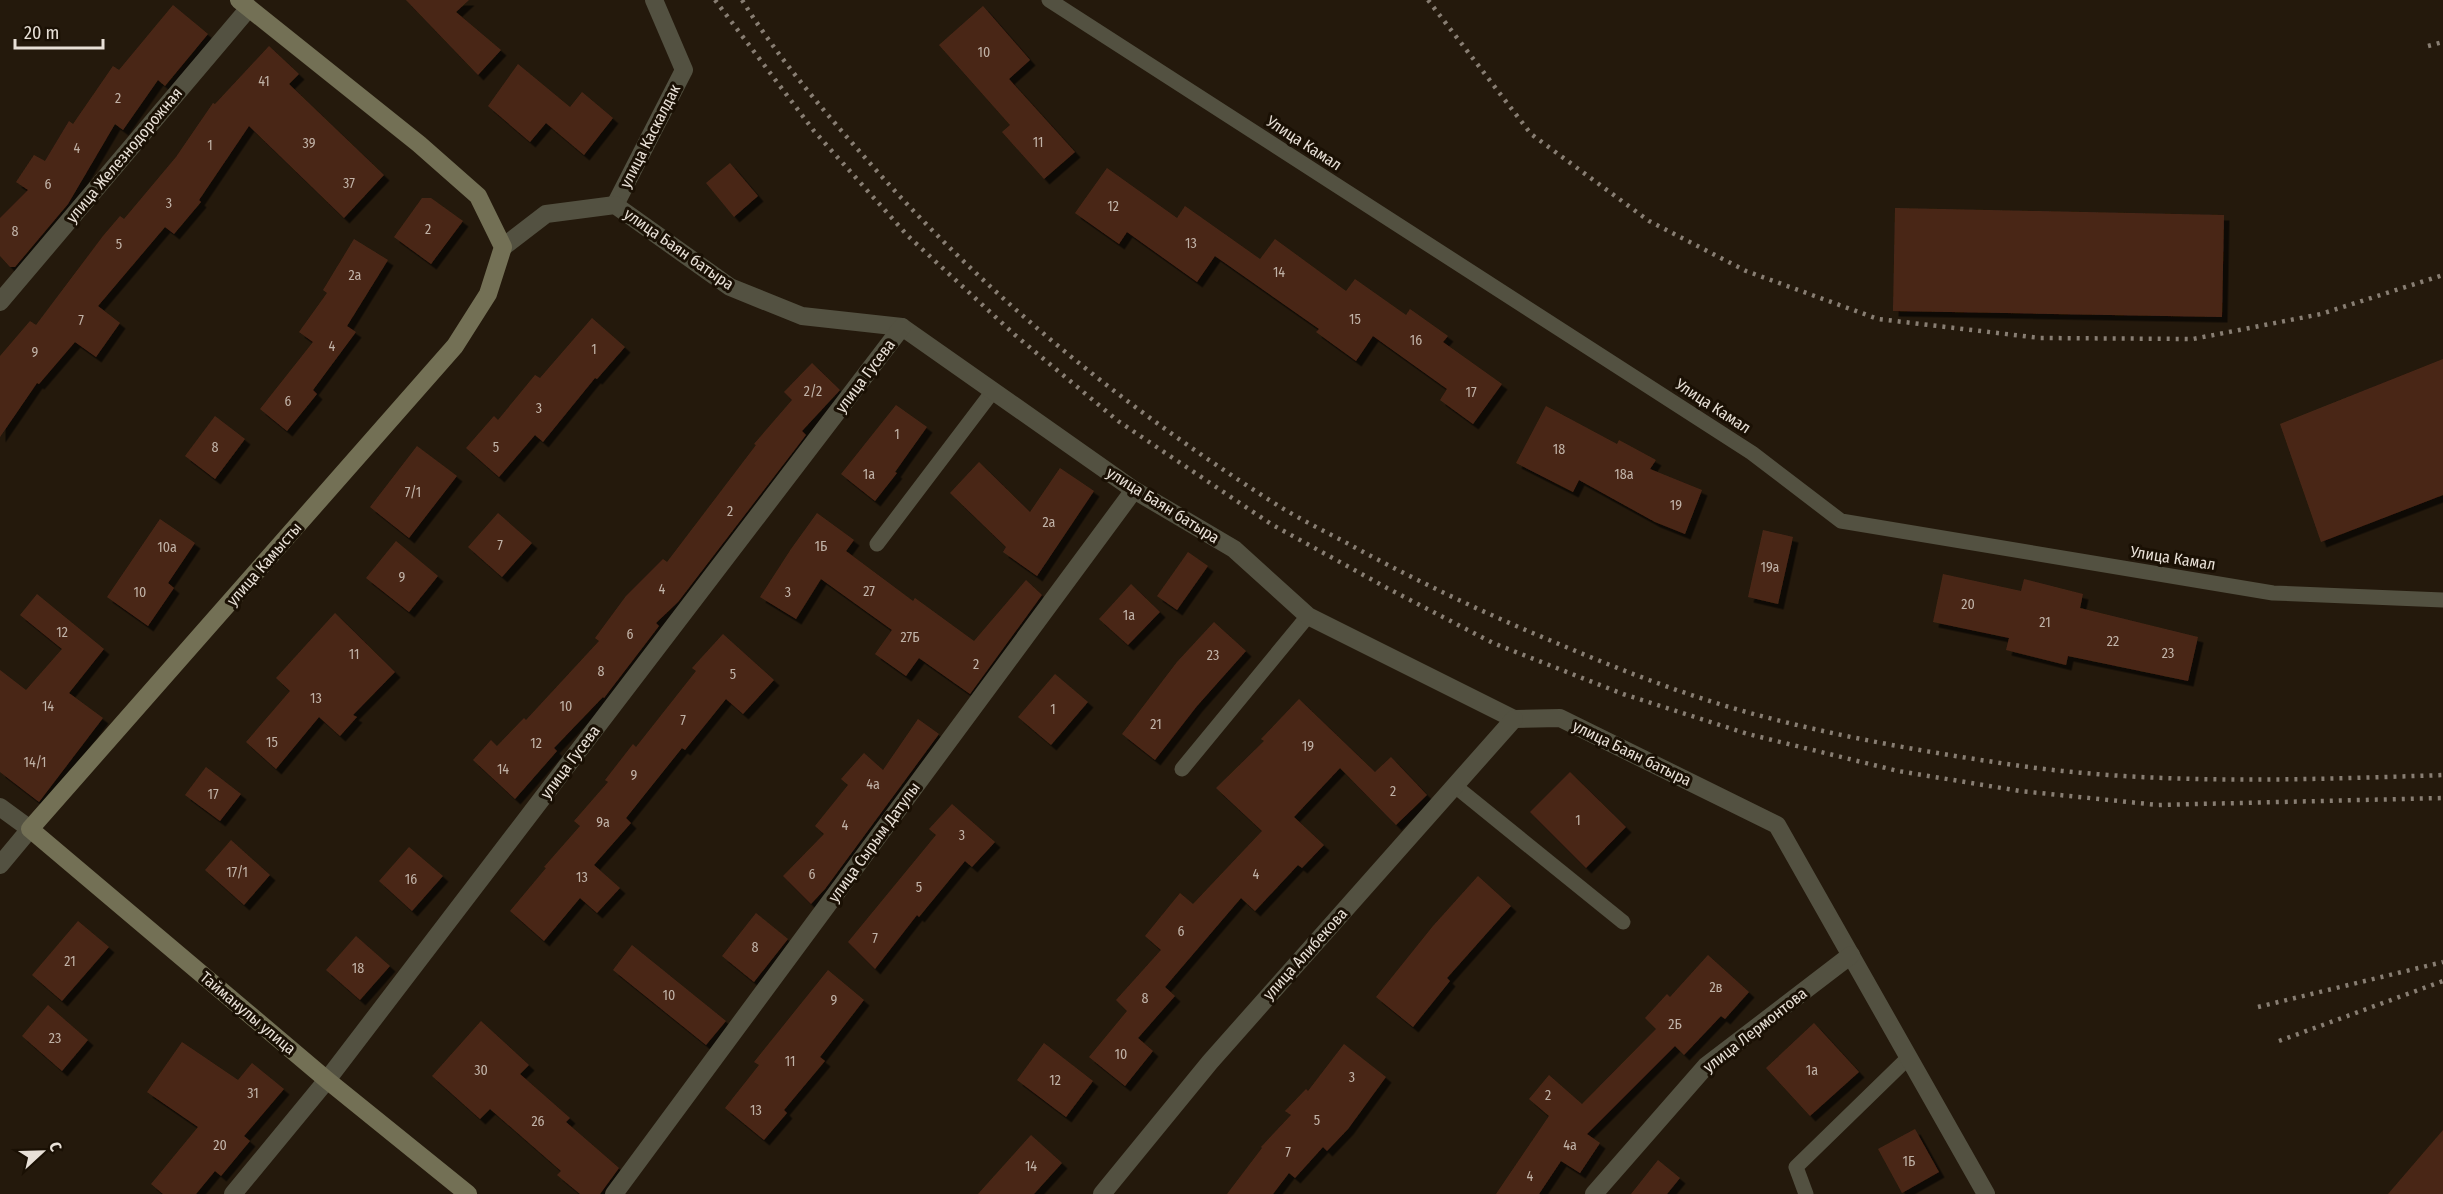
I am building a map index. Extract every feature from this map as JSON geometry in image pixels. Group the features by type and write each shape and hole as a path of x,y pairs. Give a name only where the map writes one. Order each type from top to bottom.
{"street":[{"name":"улица Каскалдак","path":"615,205 684,70 654,0"},
{"path":"244,4 418,144 478,196 503,247"},
{"name":"улица Железнодорожная","path":"0,302 244,4"},
{"name":"улица Баян батыра","path":"503,247 546,214 615,205 730,287 802,316 902,327 1134,490 1234,549 1308,616 1514,719 1560,718 1777,825 1986,1194"},
{"name":"улица Камысты","path":"0,865 455,346 488,294 503,247"},
{"name":"улица Гусева","path":"233,1194 327,1080 902,327"},
{"name":"улица Сырым Датулы","path":"614,1194 1134,490"},
{"name":"улица Алибекова","path":"1102,1194 1210,1062 1514,719"},
{"path":"0,807 30,829"},
{"name":"Тайманулы улица","path":"30,829 327,1080 468,1194"},
{"name":"улица Лермонтова","path":"1594,1194 1706,1066 1851,955"}],"lane":[{"name":"Улица Камал","path":"1049,0 1752,453 1841,521 2272,593 2443,600"},
{"path":"877,544 993,391"},
{"path":"1182,769 1308,616"},
{"path":"1455,786 1623,922"},
{"path":"1806,1194 1796,1167 1909,1057"}],"building":[{"path":"406,0 469,0 456,12 501,50 478,75"},
{"path":"173,5 208,34 165,86 158,80 123,130 115,124 68,204 15,267 10,267 0,256 0,218 28,190 16,182 34,155 45,161 69,121 73,124 113,66 119,70"},
{"path":"983,6 1030,60 1009,79 1075,152 1044,179 1002,132 1010,125 939,45"},
{"path":"269,46 299,74 289,84 384,175 344,218 249,126 199,200 201,202 174,234 165,227 98,306 120,323 96,357 75,342 39,384 37,383 0,437 0,356 30,321 36,325 103,236 120,216 124,219 176,157 213,103 215,104"},
{"path":"518,64 570,107 582,92 613,118 584,155 546,123 530,142 488,106"},
{"path":"730,163 758,196 734,217 706,183"},
{"path":"1107,168 1177,218 1185,206 1260,259 1275,239 1346,291 1355,279 1406,315 1410,309 1448,336 1443,342 1502,384 1473,424 1440,400 1447,389 1373,336 1356,361 1316,332 1319,329 1215,256 1197,282 1127,232 1119,244 1075,213"},
{"path":"422,198 431,198 463,221 431,264 394,237"},
{"path":"1895,208 2224,215 2222,317 1893,311"},
{"path":"354,239 388,260 347,326 356,332 313,390 317,394 287,431 260,409 313,342 299,332 327,293 323,290"},
{"path":"592,318 625,347 597,379 595,378 543,442 535,435 499,477 466,448 494,416 498,420 535,375 540,378"},
{"path":"2443,359 2443,495 2321,542 2280,424"},
{"path":"812,363 840,390 802,431 806,435 678,602 656,623 659,626 604,698 554,748 557,751 515,799 473,760 491,740 497,746 524,718 526,720 599,641 595,638 626,596 663,559 667,562 756,445 754,444 792,400 784,392"},
{"path":"896,405 927,427 895,472 897,473 875,501 841,474"},
{"path":"1546,406 1617,444 1619,440 1656,460 1650,469 1702,490 1685,534 1655,522 1579,480 1573,492 1516,463"},
{"path":"215,416 245,439 215,479 185,456"},
{"path":"417,446 457,476 409,538 370,507"},
{"path":"979,462 1030,512 1060,468 1094,491 1037,576 1003,552 1006,547 950,493"},
{"path":"498,513 532,543 502,577 468,547"},
{"path":"817,513 854,540 846,551 913,601 915,598 974,641 1026,580 1042,595 970,694 919,658 906,676 875,654 892,630 821,579 796,619 760,597"},
{"path":"160,519 195,543 168,583 174,588 148,626 107,597"},
{"path":"1763,530 1793,537 1778,604 1748,597"},
{"path":"396,541 438,576 409,612 366,578"},
{"path":"1188,552 1208,566 1177,610 1157,596"},
{"path":"1943,574 2021,591 2024,579 2083,594 2080,608 2198,637 2188,681 2068,656 2066,665 2006,650 2009,638 1933,622"},
{"path":"1131,584 1160,612 1128,645 1099,619"},
{"path":"37,594 104,649 69,693 103,718 39,802 0,772 0,670 26,690 62,649 20,615"},
{"path":"335,613 395,672 353,715 357,717 340,736 319,717 276,769 246,742 290,691 276,678"},
{"path":"1214,622 1246,651 1197,706 1155,760 1122,734 1177,662"},
{"path":"723,634 774,680 743,714 726,699 685,750 682,748 626,818 631,823 594,865 620,888 597,913 580,898 544,941 510,911 580,826 574,821 608,782 605,780 633,744 636,747 696,671 692,668"},
{"path":"1055,674 1088,702 1051,745 1018,717"},
{"path":"1299,699 1375,772 1391,757 1427,795 1396,825 1340,768 1294,817 1324,845 1302,868 1298,865 1255,911 1241,898 1165,987 1175,996 1138,1038 1153,1051 1125,1086 1089,1057 1127,1011 1116,1000 1161,950 1145,936 1180,893 1193,904 1262,831 1216,788 1264,741 1261,739"},
{"path":"918,719 939,734 825,889 811,904 783,876 824,834 815,826 848,785 841,779 864,753 883,770"},
{"path":"206,767 241,794 220,821 185,795"},
{"path":"1570,772 1626,827 1586,868 1530,812"},
{"path":"952,804 995,842 972,867 965,861 919,917 917,915 875,969 848,942 936,835 929,829"},
{"path":"231,840 270,875 244,905 205,870"},
{"path":"409,847 443,876 412,911 379,881"},
{"path":"1478,876 1511,906 1447,978 1450,981 1413,1027 1376,997 1433,926"},
{"path":"756,913 788,939 754,982 722,956"},
{"path":"78,921 109,947 62,1001 32,975"},
{"path":"356,936 390,966 360,1000 326,970"},
{"path":"632,945 726,1021 706,1045 613,970"},
{"path":"1708,955 1749,992 1725,1019 1721,1016 1684,1055 1675,1046 1587,1134 1600,1143 1580,1173 1561,1161 1539,1194 1496,1194 1549,1116 1529,1099 1549,1075 1582,1104 1656,1029 1645,1018 1667,994 1670,997"},
{"path":"828,970 864,1000 820,1057 825,1061 784,1110 787,1113 764,1140 725,1108 759,1065 754,1062"},
{"path":"48,1005 88,1040 62,1071 22,1036"},
{"path":"481,1021 529,1065 520,1074 570,1118 566,1122 619,1168 600,1194 580,1194 557,1175 561,1171 490,1109 480,1119 432,1076"},
{"path":"1814,1023 1859,1072 1810,1116 1766,1068"},
{"path":"182,1042 238,1080 252,1063 284,1089 244,1136 250,1141 221,1176 215,1171 196,1194 163,1194 151,1184 198,1127 147,1092"},
{"path":"1044,1043 1093,1081 1066,1117 1017,1080"},
{"path":"1344,1044 1386,1077 1348,1129 1327,1151 1323,1147 1295,1178 1289,1173 1273,1194 1227,1194 1261,1147 1291,1115 1285,1111 1306,1089 1308,1091"},
{"path":"1915,1129 1939,1172 1902,1193 1878,1149"},
{"path":"2443,1130 2443,1194 2388,1194"},
{"path":"1031,1135 1062,1163 1034,1194 978,1194"},
{"path":"1658,1160 1680,1178 1667,1194 1631,1194"}],"railway":[{"path":"715,0 814,131 908,236 1015,335 1118,421 1271,524 1493,643 1623,694 1748,734 1898,771 2020,791 2158,805 2443,798"},
{"path":"742,0 788,66 823,109 920,218 966,264 1063,350 1166,430 1282,508 1393,567 1495,617 1622,670 1724,706 1817,730 1953,756 2073,772 2179,779 2232,780 2443,775"},
{"path":"1428,0 1531,134 1649,221 1746,271 1878,319 2040,338 2193,339 2321,314 2443,275"},
{"path":"2428,46 2443,42"},
{"path":"2258,1007 2443,962"},
{"path":"2279,1041 2443,981"}]}
